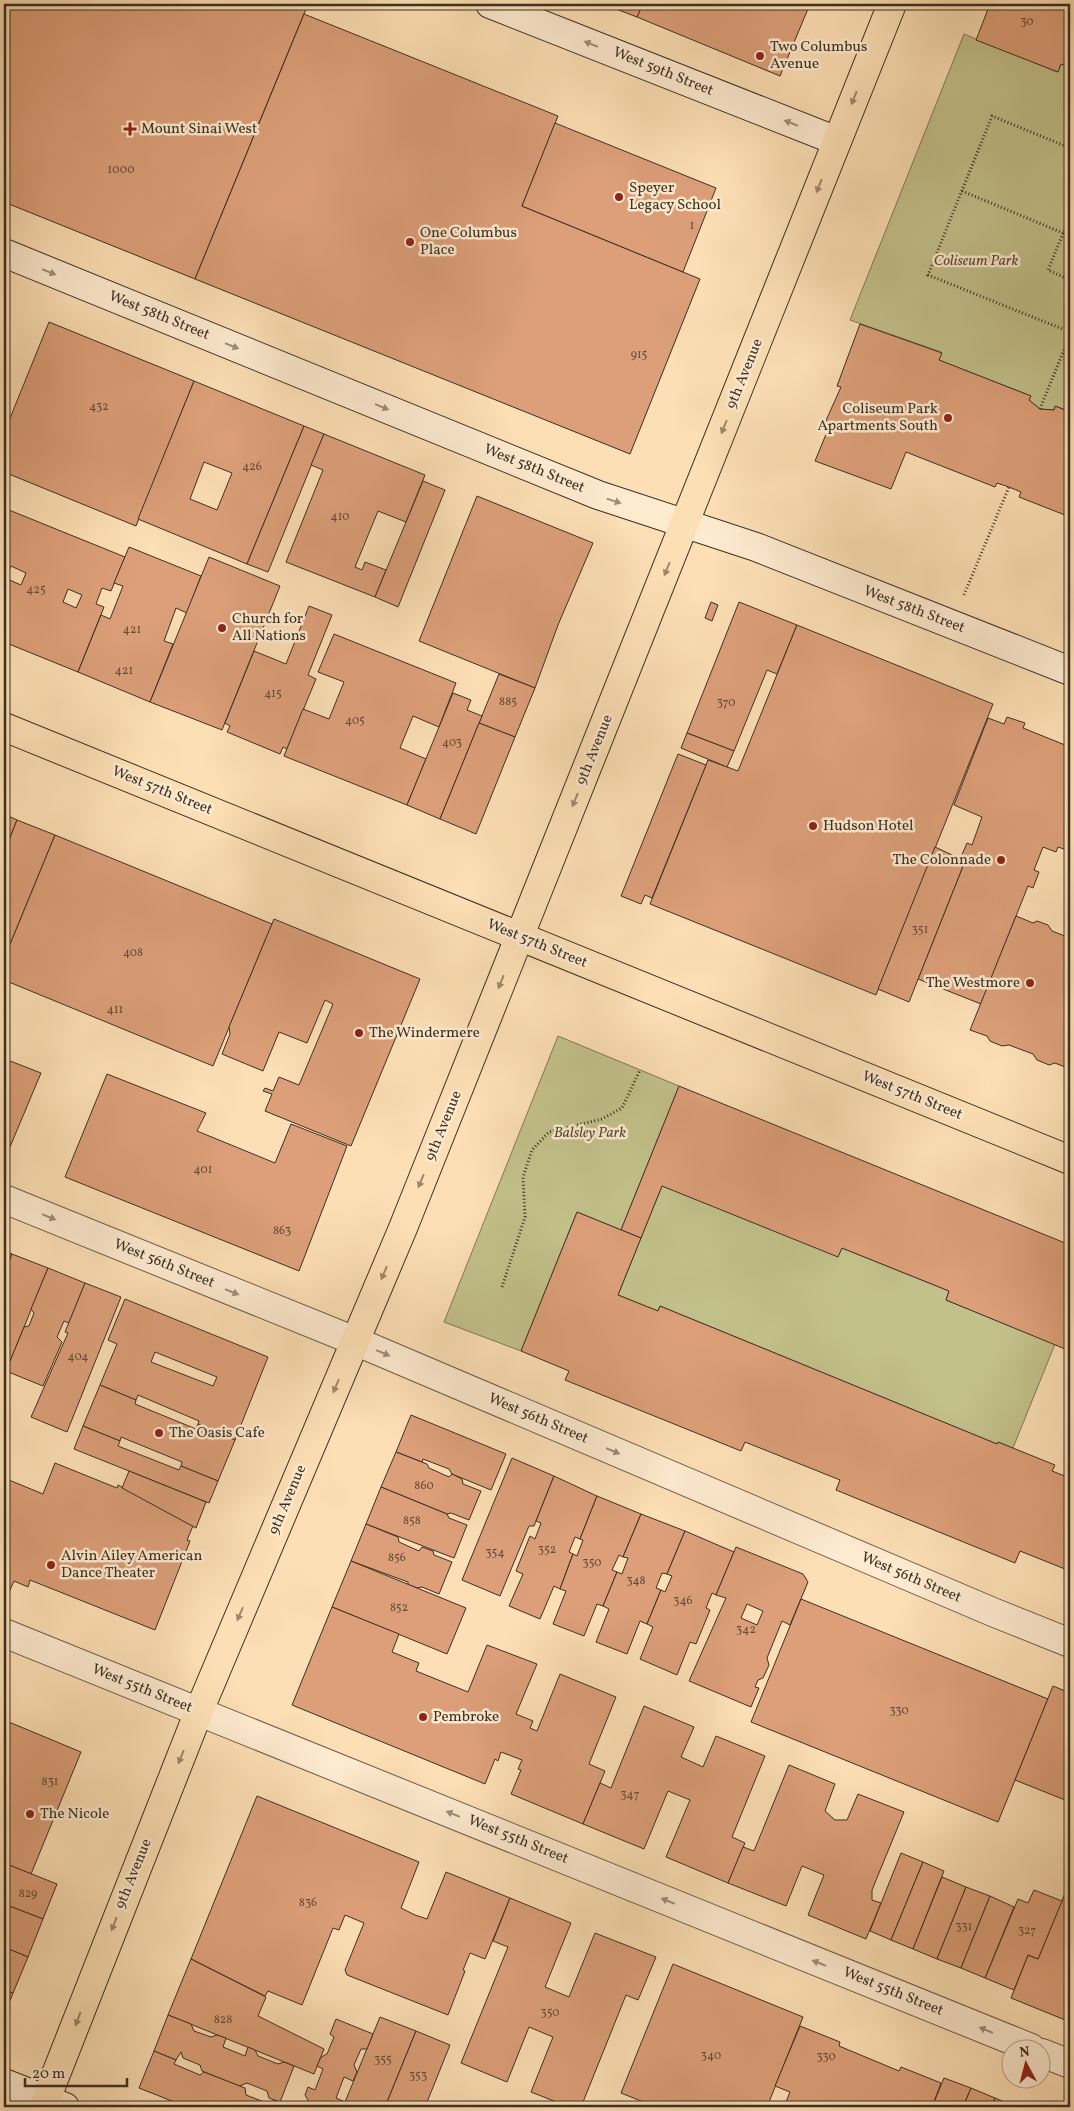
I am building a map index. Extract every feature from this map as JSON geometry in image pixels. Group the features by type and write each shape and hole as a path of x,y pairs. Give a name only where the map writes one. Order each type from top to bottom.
{"main road":[{"name":"9th Avenue","path":"52,2105 199,1711 403,1228 686,524 836,141 892,4"},
{"name":"West 57th Street","path":"4,727 1070,1160"}],"street":[{"name":"West 59th Street","path":"490,4 836,141"},
{"name":"West 58th Street","path":"4,254 598,495 756,547 1070,671"},
{"name":"West 56th Street","path":"4,1199 355,1341 1070,1644"},
{"name":"West 55th Street","path":"4,1633 1006,2038"},
{"path":"1052,2057 1070,2064"},
{"path":"4,2083 52,2105"}],"path":[{"path":"1040,409 1070,334 928,276 992,116 1070,148"},
{"path":"962,191 1063,233"},
{"path":"1070,217 1048,270 1070,280"},
{"path":"951,624 1009,487"},
{"path":"502,1287 525,1217 523,1177 532,1150 549,1132 602,1119 622,1108 640,1070"}],"green space":[{"name":"Coliseum Park","path":"964,34 1057,72 1061,64 1070,67 1070,412 1056,406 1054,410 1040,409 1029,400 1031,396 939,360 941,352 850,320"},
{"name":"Balsley Park","path":"558,1036 679,1086 621,1230 577,1212 521,1351 444,1322"},
{"path":"662,1186 842,1248 949,1291 946,1300 1055,1344 1013,1448 998,1442 997,1444 660,1306 658,1311 618,1295"}],"building":[{"name":"Mount Sinai West","path":"4,4 308,4 195,279 4,202"},
{"path":"603,4 643,4 637,17"},
{"name":"Two Columbus Avenue","path":"643,4 810,4 780,76 637,17"},
{"path":"990,4 1070,4 1070,67 1061,64 1058,72 976,40"},
{"name":"One Columbus Place","path":"304,14 558,116 522,206 700,279 630,454 195,279"},
{"name":"Speyer Legacy School","path":"555,123 716,188 683,272 522,206"},
{"path":"49,322 194,381 136,526 4,472 4,433"},
{"name":"Coliseum Park Apartments South","path":"860,324 942,353 939,360 1031,396 1029,400 1040,409 1054,410 1055,406 1070,412 1070,517 1019,497 1021,492 1009,487 997,483 995,487 906,452 891,489 815,461 829,427 824,425 841,387 837,386"},
{"path":"194,381 304,426 247,564 138,519","holes":["204,462 232,473 217,510 190,499"]},
{"path":"304,426 324,434 268,572 247,564"},
{"path":"324,434 425,475 406,522 378,511 355,567 362,570 365,562 386,570 375,597 286,562 323,470 311,465"},
{"path":"423,481 445,490 398,607 375,597"},
{"path":"477,496 593,543 558,625 535,688 419,641"},
{"path":"4,508 125,557 111,591 102,588 96,604 104,607 78,672 4,642","holes":["11,566 26,573 21,585 5,578","68,589 82,595 76,608 63,602"]},
{"path":"129,547 201,576 187,613 176,608 164,641 173,644 150,702 78,672 101,615 110,619 123,586 114,583"},
{"name":"Church for All Nations","path":"209,557 280,586 222,730 150,702"},
{"path":"711,602 718,605 712,621 705,618"},
{"path":"739,602 797,625 777,674 767,670 734,751 687,733"},
{"path":"309,606 332,615 308,675 316,679 287,749 283,747 280,754 227,732 230,726 225,723 254,651 286,664"},
{"name":"Hudson Hotel","path":"797,625 993,704 876,995 650,904 708,760 738,771"},
{"path":"334,634 456,683 439,727 413,716 400,748 426,759 407,805 284,756 303,709 329,719 344,682 318,672"},
{"path":"499,674 535,688 515,737 479,723"},
{"path":"453,693 471,700 467,710 482,716 440,819 407,805"},
{"name":"The Colonnade","path":"1007,717 1025,723 1023,728 1070,747 1070,851 1058,847 1056,852 1043,847 1034,870 1039,872 1033,888 1028,886 981,1004 918,979 965,861 961,857 967,843 972,845 982,817 954,805 988,718 1004,724"},
{"path":"479,723 515,737 476,834 440,819"},
{"path":"687,733 734,751 727,767 681,748"},
{"path":"678,754 706,765 652,898 645,895 641,904 621,896"},
{"path":"4,814 17,820 4,853"},
{"path":"17,820 55,835 9,947 4,944 4,853"},
{"path":"55,835 272,924 213,1066 4,980 4,959"},
{"path":"935,847 965,861 909,1002 878,989"},
{"name":"The Westmore","path":"1016,916 1033,923 1037,921 1048,925 1052,931 1070,938 1070,1069 1055,1063 1049,1065 1037,1060 1033,1054 1009,1045 1002,1046 990,1041 987,1036 970,1030"},
{"name":"The Windermere","path":"274,919 420,979 351,1146 265,1111 272,1094 263,1091 265,1088 273,1091 279,1077 299,1085 333,1004 325,1000 307,1043 279,1032 263,1071 222,1054 230,1034 229,1027"},
{"path":"5,1059 41,1073 7,1154 4,1153"},
{"path":"107,1074 206,1113 197,1131 275,1163 291,1124 347,1146 299,1271 65,1177"},
{"path":"679,1086 1070,1245 1070,1351 946,1300 949,1291 842,1248 838,1257 662,1186 641,1238 621,1230"},
{"path":"577,1212 641,1238 618,1295 658,1311 660,1306 997,1444 998,1442 1055,1465 1052,1471 1070,1478 1070,1557 1065,1569 1020,1551 1015,1563 836,1490 840,1480 745,1442 741,1451 565,1380 569,1371 521,1351"},
{"path":"4,1250 12,1254 4,1275"},
{"path":"12,1254 48,1268 5,1374 4,1275"},
{"path":"48,1268 85,1283 69,1323 64,1321 57,1337 62,1342 43,1386 6,1371 24,1327 29,1326 34,1313 31,1309"},
{"path":"85,1283 121,1297 67,1432 31,1417 68,1333 65,1332"},
{"path":"125,1299 268,1357 235,1440 198,1424 199,1421 138,1395 136,1400 100,1385 117,1344 108,1340","holes":["155,1352 217,1377 213,1386 151,1362"]},
{"name":"The Oasis Cafe","path":"100,1385 136,1400 135,1404 196,1429 198,1424 235,1440 218,1481 181,1466 182,1462 121,1437 120,1441 83,1426"},
{"path":"411,1415 506,1454 491,1490 452,1474 449,1469 423,1459 422,1462 396,1452"},
{"path":"83,1426 120,1441 118,1446 179,1470 181,1466 218,1481 209,1503 74,1449"},
{"path":"396,1452 427,1464 429,1468 449,1477 452,1474 462,1479 463,1484 481,1491 469,1520 451,1513 447,1514 381,1487"},
{"path":"512,1458 554,1476 534,1526 529,1526 500,1596 462,1580"},
{"path":"55,1463 117,1488 118,1485 193,1526 187,1540 190,1541 155,1630 30,1580 28,1587 14,1581 9,1592 4,1590 4,1478 43,1494"},
{"path":"129,1471 206,1502 196,1528 122,1488"},
{"path":"554,1476 597,1496 580,1539 575,1537 569,1552 573,1554 560,1589 554,1586 540,1619 509,1606 523,1574 516,1571 530,1536 535,1539 541,1523 536,1521"},
{"path":"381,1487 447,1514 449,1518 467,1525 454,1558 366,1524"},
{"path":"597,1496 641,1514 623,1557 619,1555 612,1570 617,1572 603,1606 597,1604 584,1636 553,1624 566,1591 560,1589 573,1554 577,1556 583,1540 580,1539"},
{"path":"641,1514 685,1531 667,1574 662,1573 656,1588 661,1590 647,1624 640,1621 627,1654 596,1642 609,1609 603,1606 617,1572 622,1574 628,1558 623,1557"},
{"path":"366,1524 398,1537 399,1542 419,1551 422,1547 433,1551 434,1555 452,1562 439,1594 422,1587 418,1588 408,1585 408,1582 351,1561"},
{"path":"685,1531 734,1552 716,1595 712,1593 706,1608 710,1610 696,1644 690,1642 677,1675 640,1659 653,1627 647,1624 661,1590 665,1592 672,1576 667,1574"},
{"path":"736,1547 803,1574 808,1582 790,1625 782,1621 767,1658 769,1665 763,1678 758,1680 755,1687 759,1688 751,1707 689,1681 726,1598 716,1595","holes":["747,1604 763,1611 757,1625 741,1618"]},
{"path":"351,1561 466,1608 447,1654 332,1607"},
{"path":"801,1599 1048,1699 998,1822 751,1722"},
{"name":"Pembroke","path":"332,1607 399,1634 392,1652 419,1663 416,1671 468,1692 487,1645 537,1664 516,1714 533,1721 530,1728 537,1731 560,1674 616,1697 589,1764 605,1771 583,1824 511,1794 521,1770 518,1769 522,1760 501,1752 498,1761 495,1759 485,1784 292,1705"},
{"path":"1053,1686 1070,1693 1070,1802 1015,1780"},
{"path":"644,1706 694,1727 681,1757 703,1767 716,1736 765,1756 732,1837 745,1843 728,1883 666,1857 690,1800 668,1791 644,1849 583,1824 600,1783 611,1788"},
{"name":"The Nicole","path":"4,1720 81,1752 31,1874 4,1863"},
{"path":"789,1765 835,1784 825,1811 835,1820 847,1820 858,1794 904,1812 872,1890 872,1900 881,1903 866,1939 808,1915 824,1875 802,1866 786,1906 728,1883 743,1847 754,1851"},
{"path":"257,1796 419,1862 401,1908 415,1915 427,1919 446,1872 510,1898 485,1959 470,1953 448,2015 347,1975 345,1970 364,1923 345,1915 339,1930 333,1928 302,2005 268,1991 265,1996 191,1959"},
{"path":"901,1853 923,1862 891,1940 870,1931"},
{"path":"923,1862 944,1871 913,1949 891,1940"},
{"path":"4,1863 57,1884 43,1919 4,1904"},
{"path":"942,1877 966,1887 937,1959 913,1949"},
{"path":"1070,1881 1070,2022 1011,1998 1028,1955 1038,1959"},
{"path":"966,1887 990,1896 961,1968 937,1959"},
{"path":"1034,1890 1062,1901 1038,1959 1028,1955 1014,1990 985,1978 1018,1899 1028,1903"},
{"path":"990,1896 1014,1907 985,1978 961,1968"},
{"path":"510,1898 571,1923 545,1987 569,1997 595,1933 656,1957 638,2000 626,1995 581,2107 569,2107 531,2092 553,2037 529,2027 507,2082 461,2063 508,1947 493,1941"},
{"path":"4,1904 43,1919 28,1957 4,1947"},
{"path":"4,1947 28,1957 13,1993 4,1990"},
{"path":"191,1959 266,1997 258,2016 324,2049 314,2074 168,2015"},
{"path":"673,1964 803,2017 767,2107 656,2107 621,2093"},
{"path":"4,1990 13,1993 4,2016"},
{"path":"168,2015 191,2024 194,2031 211,2037 217,2035 226,2038 223,2047 245,2056 248,2047 255,2050 258,2056 278,2064 284,2062 294,2066 280,2102 269,2098 267,2091 247,2083 239,2086 202,2071 200,2065 183,2058 181,2052 176,2060 154,2051"},
{"path":"380,2017 416,2031 385,2107 343,2107"},
{"path":"336,2019 373,2034 367,2049 361,2049 354,2065 357,2072 353,2081 344,2077 336,2098 345,2102 343,2107 305,2107 308,2100 305,2095 308,2087 315,2090 323,2069 317,2066 321,2057 327,2054 334,2037 330,2034"},
{"path":"800,2026 840,2042 839,2046 899,2071 901,2067 941,2083 932,2107 784,2107 790,2092 775,2086"},
{"path":"416,2031 450,2045 425,2107 385,2107"},
{"path":"154,2051 176,2060 174,2064 200,2075 204,2072 245,2088 246,2095 272,2105 274,2100 291,2107 187,2107 139,2088"},
{"path":"944,2078 971,2088 963,2107 932,2107"},
{"path":"971,2088 995,2098 991,2107 963,2107"},
{"path":"995,2098 1016,2107 991,2107"}],"place":[{"name":"Two Columbus Avenue","path":"760,56"},
{"name":"Mount Sinai West","path":"130,129"},
{"name":"Speyer Legacy School","path":"619,197"},
{"name":"One Columbus Place","path":"410,242"},
{"name":"Coliseum Park Apartments South","path":"948,418"},
{"name":"Church for All Nations","path":"222,628"},
{"name":"Hudson Hotel","path":"813,826"},
{"name":"The Colonnade","path":"1001,860"},
{"name":"The Westmore","path":"1030,983"},
{"name":"The Windermere","path":"359,1033"},
{"name":"The Oasis Cafe","path":"159,1433"},
{"name":"Alvin Ailey American Dance Theater","path":"51,1565"},
{"name":"Pembroke","path":"423,1717"},
{"name":"The Nicole","path":"30,1814"}]}
